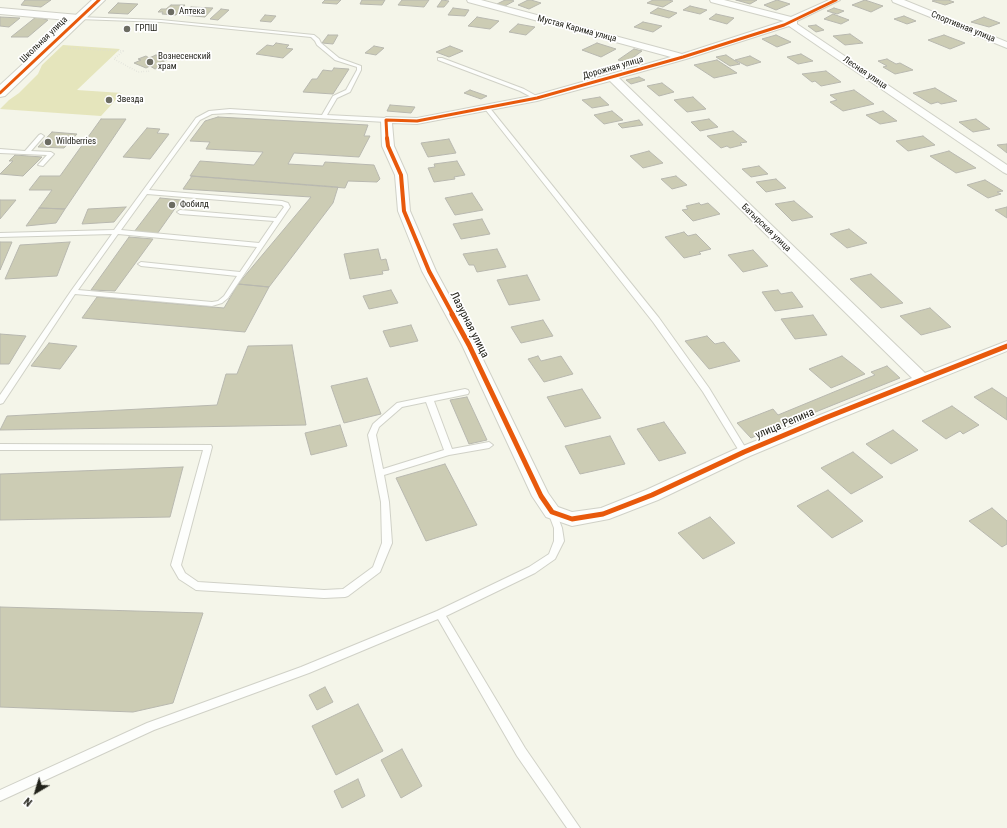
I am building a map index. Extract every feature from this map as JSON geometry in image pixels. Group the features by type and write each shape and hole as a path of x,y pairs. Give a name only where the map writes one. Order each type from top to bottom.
{"street":[{"name":"Школьная улица","path":"0,93 99,0"},
{"name":"Мустая Карима улица","path":"471,0 683,57"},
{"path":"714,0 792,20"},
{"name":"Дорожная улица","path":"386,120 417,121 537,98 683,57 784,25 836,0"},
{"name":"Спортивная улица","path":"896,0 1007,45"},
{"path":"0,11 79,18"},
{"name":"Лесная улица","path":"792,20 793,25 1007,170"},
{"name":"Батырская улица","path":"611,76 922,379"},
{"name":"Лазурная улица","path":"386,120 388,146 401,175 404,211 429,271 469,345 541,496 552,512"},
{"name":"улица Репина","path":"552,512 572,519 603,514 652,495 744,452 1007,346"}],"lane":[{"path":"79,18 161,21 312,36 337,59 359,66 360,70 348,91 335,96 324,116"},
{"path":"440,59 522,90 537,98"},
{"path":"487,108 656,320 706,390 744,452"},
{"path":"0,401 73,292 198,118 211,112 230,111 386,120"},
{"path":"27,152 41,136"},
{"path":"0,151 51,154 40,165"},
{"path":"73,292 212,304 220,302 226,297 287,207 286,204 282,203 146,192"},
{"path":"180,212 278,220"},
{"path":"0,234 117,232 262,244"},
{"path":"141,264 242,274"},
{"path":"0,448 208,447 176,565 182,576 196,586 334,594 345,593 378,569 387,543 385,502 372,435 376,426 385,416 400,405 465,392"},
{"path":"429,399 449,452"},
{"path":"380,473 449,452 489,444"},
{"path":"0,796 151,726 305,670 440,614 532,570 552,556 559,541 558,528 552,512"},
{"path":"440,614 521,752 574,828"}],"path":[{"path":"62,48 122,51 114,59 138,72 151,71"}],"green space":[{"path":"63,45 120,49 77,90 122,93 101,116 0,109 38,74 42,65"}],"building":[{"path":"25,0 51,0 41,7 21,5"},
{"path":"325,0 341,0 337,4 322,3"},
{"path":"362,0 385,0 382,5 360,4"},
{"path":"402,0 429,0 424,7 398,5"},
{"path":"442,0 449,1 444,7 437,7"},
{"path":"505,0 514,1 505,6 497,4"},
{"path":"528,0 541,3 529,9 518,5"},
{"path":"653,0 673,1 663,7 647,3"},
{"path":"736,0 757,0 750,4"},
{"path":"777,0 790,4 776,10 764,5"},
{"path":"865,0 883,6 871,12 852,5"},
{"path":"948,0 954,2 945,5 932,1"},
{"path":"118,3 138,4 128,14 108,13"},
{"path":"171,5 185,5 176,15 162,14 163,12 158,12 161,9 166,9"},
{"path":"690,6 707,10 700,14 683,10"},
{"path":"191,7 213,8 205,17 182,15"},
{"path":"453,8 469,10 465,16 448,15"},
{"path":"658,8 677,13 669,18 650,13"},
{"path":"834,8 844,11 837,14 827,11"},
{"path":"221,9 229,10 218,20 210,19"},
{"path":"716,14 734,18 727,24 709,19"},
{"path":"833,14 849,20 841,24 824,19"},
{"path":"265,15 276,16 271,22 260,21"},
{"path":"904,16 916,21 907,24 894,19"},
{"path":"0,17 20,18 9,27 0,26"},
{"path":"36,17 48,20 28,37 11,37"},
{"path":"477,17 499,21 490,29 468,26"},
{"path":"984,17 1000,23 989,27 971,22"},
{"path":"643,22 662,26 653,32 634,27"},
{"path":"518,24 535,27 526,35 509,32"},
{"path":"816,25 824,30 816,32 808,26"},
{"path":"850,34 863,43 845,45 833,36"},
{"path":"328,35 338,35 333,44 322,43"},
{"path":"776,35 791,42 777,47 762,39"},
{"path":"944,35 965,43 950,49 928,40"},
{"path":"276,43 289,45 286,48 293,49 283,58 256,54 267,45 273,46"},
{"path":"597,43 616,49 601,57 582,50"},
{"path":"374,46 384,48 376,55 365,53"},
{"path":"450,46 463,51 449,57 436,52"},
{"path":"634,49 642,51 627,62 618,60"},
{"path":"801,54 813,61 798,64 787,57"},
{"name":"Вознесенский храм","path":"156,55 167,60 159,63 164,65 155,69 150,66 146,68 134,63 141,60 138,59 146,56 149,58"},
{"path":"726,55 740,64 730,66 716,57"},
{"path":"750,56 761,62 747,66 735,60"},
{"path":"887,59 896,64 900,63 913,70 895,74 883,67 887,66 878,61"},
{"path":"717,60 737,73 714,78 694,65"},
{"path":"334,68 349,69 333,94 303,92 312,79 317,79 323,70 332,71"},
{"path":"826,71 841,82 821,86 815,81 812,82 802,74"},
{"path":"639,77 645,80 631,84 626,80"},
{"path":"662,83 674,92 659,96 647,86"},
{"path":"935,88 957,101 931,104 913,93"},
{"path":"470,90 487,96 481,99 464,93"},
{"path":"854,90 874,104 843,111 830,102 837,100 830,95"},
{"path":"600,97 609,105 592,108 582,100"},
{"path":"693,97 706,109 687,112 674,100"},
{"path":"390,105 415,107 411,113 387,111"},
{"path":"612,111 623,120 604,124 594,115"},
{"path":"883,111 897,121 880,124 866,115"},
{"path":"218,117 368,125 364,136 370,136 359,157 294,153 288,164 323,166 325,162 374,165 380,179 377,182 348,181 345,188 190,176 200,161 254,165 263,152 206,149 210,142 190,141 205,121"},
{"path":"101,119 126,119 65,209 39,208 52,190 29,190 40,176 60,176"},
{"path":"709,119 718,127 700,131 691,122"},
{"path":"976,119 990,129 973,132 959,122"},
{"path":"639,120 643,125 622,128 618,124"},
{"path":"147,128 160,129 157,133 169,134 150,159 123,157"},
{"path":"733,131 747,142 740,143 742,145 730,148 727,146 721,148 707,136"},
{"path":"52,132 77,134 64,148 38,147"},
{"path":"923,136 935,145 908,151 896,141"},
{"path":"449,139 456,153 428,157 421,143"},
{"path":"1007,144 1007,153 997,145"},
{"path":"649,151 663,163 643,168 630,156"},
{"path":"949,151 976,168 956,173 930,156"},
{"path":"15,155 42,157 23,176 0,174 13,161 9,161"},
{"path":"457,161 465,175 454,177 455,179 434,182 428,168 435,167 434,164"},
{"path":"759,166 768,174 751,177 742,169"},
{"path":"192,176 338,187 333,203 269,287 238,284 311,197 183,189"},
{"path":"676,176 687,185 672,189 661,179"},
{"path":"776,179 786,188 766,192 756,182"},
{"path":"985,180 1003,191 997,192 1001,194 988,198 967,185"},
{"path":"472,193 483,210 455,215 445,198"},
{"path":"160,198 181,200 157,234 134,232"},
{"path":"0,200 16,200 0,219"},
{"path":"794,201 813,217 792,221 775,204"},
{"path":"699,203 701,205 708,203 720,214 693,221 682,210 688,209 686,206"},
{"path":"126,207 114,222 82,224 88,209"},
{"path":"1007,207 1007,218 995,210"},
{"path":"39,208 65,209 56,223 26,226"},
{"path":"482,219 490,234 461,239 453,224"},
{"path":"849,229 867,243 847,248 830,234"},
{"path":"684,232 688,236 696,234 711,249 699,252 701,254 684,258 665,237"},
{"path":"129,237 153,239 115,291 91,290"},
{"path":"0,242 12,242 0,270"},
{"path":"70,242 57,276 5,279 20,245"},
{"path":"378,249 381,260 386,259 389,270 382,271 383,274 350,279 344,254"},
{"path":"497,249 506,267 477,272 474,265 469,265 463,254"},
{"path":"753,250 768,266 743,272 728,255"},
{"path":"871,274 903,303 881,308 850,279"},
{"path":"527,275 540,300 509,305 497,280"},
{"path":"238,284 269,287 245,332 82,318 97,297 224,308"},
{"path":"391,290 398,303 369,309 363,296"},
{"path":"778,290 781,294 792,292 803,307 775,311 762,292"},
{"path":"930,308 951,327 921,335 900,316"},
{"path":"813,315 827,335 795,339 781,319"},
{"path":"543,320 553,336 521,343 511,327"},
{"path":"411,325 418,341 390,347 383,331"},
{"path":"0,334 26,336 9,364 0,364"},
{"path":"707,336 715,344 724,342 740,361 709,369 685,341"},
{"path":"49,343 77,346 60,369 31,366"},
{"path":"292,345 306,425 0,430 7,416 217,405 226,374 237,374 248,346"},
{"path":"538,356 541,361 561,356 573,374 544,382 528,359"},
{"path":"842,356 865,374 831,388 809,369"},
{"path":"887,366 900,378 751,438 737,423 773,409 778,415 875,375 871,372"},
{"path":"367,378 381,414 344,423 331,386"},
{"path":"992,388 1007,398 1007,420 974,397"},
{"path":"582,389 601,418 565,427 547,397"},
{"path":"467,397 487,440 469,444 450,400"},
{"path":"952,406 979,425 963,434 960,431 946,439 922,421"},
{"path":"664,422 686,453 659,461 637,429"},
{"path":"340,425 347,446 311,455 305,433"},
{"path":"893,430 918,450 891,464 866,444"},
{"path":"610,436 625,464 580,474 565,446"},
{"path":"853,452 883,477 851,494 821,468"},
{"path":"445,464 477,525 426,541 396,478"},
{"path":"183,467 170,517 0,520 0,474"},
{"path":"828,490 863,521 832,538 797,506"},
{"path":"992,508 1007,521 1007,544 1002,547 969,521"},
{"path":"710,517 735,543 703,559 678,533"},
{"path":"0,607 203,613 173,703 133,712 0,707"},
{"path":"325,687 333,702 317,710 309,695"},
{"path":"358,704 383,751 336,775 312,726"},
{"path":"402,749 422,786 401,798 381,760"},
{"path":"358,779 365,796 342,808 334,791"}],"cycle path":[{"path":"0,93 99,0"},
{"path":"836,0 784,25 683,57 537,98 417,121 386,120 388,146 401,175 404,211 429,271 469,345 541,496 552,512 572,519 603,514 652,495 744,452 825,418 1007,346"}],"place":[{"name":"Аптека","path":"171,12"},
{"name":"ГРПШ","path":"127,29"},
{"name":"Вознесенский храм","path":"150,62"},
{"name":"Звезда","path":"109,100"},
{"name":"Wildberries","path":"48,142"},
{"name":"Фобилд","path":"172,205"}]}
